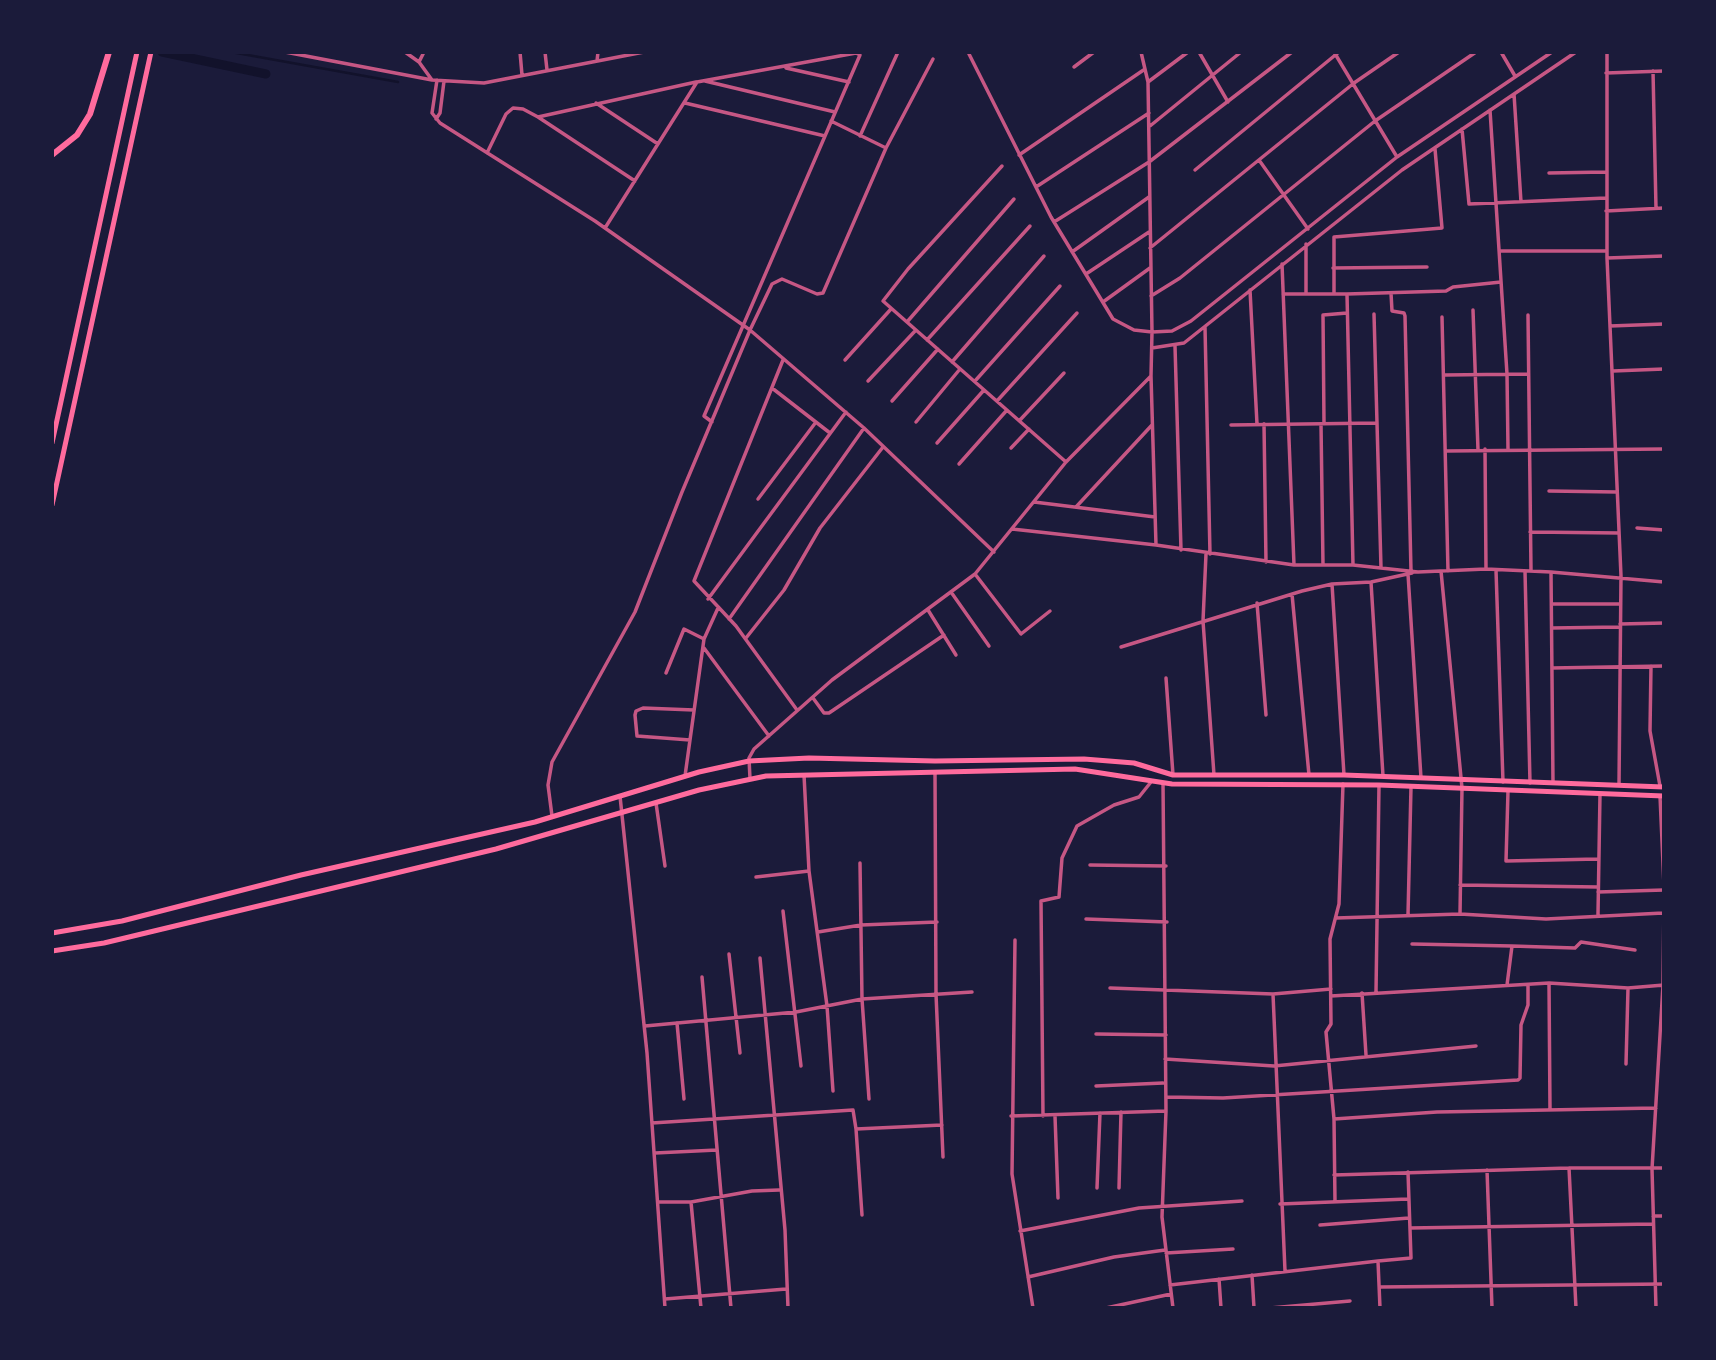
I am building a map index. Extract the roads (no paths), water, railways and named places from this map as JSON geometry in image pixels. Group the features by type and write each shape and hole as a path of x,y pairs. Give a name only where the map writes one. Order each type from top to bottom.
{"highway":[{"path":"52,155 77,135 90,114 109,52"}],"main road":[{"path":"52,505 151,52"},
{"path":"52,443 136,55"},
{"path":"52,933 122,921 552,816 685,776 749,761 809,758 1084,759 1135,763 1173,775 1343,775 1662,787"},
{"path":"881,760 881,774"},
{"path":"52,951 104,943 496,849 656,801 750,779 804,775 1075,769 1163,783 1343,784 1662,796"}],"street":[{"path":"285,52 434,80 484,83 644,52"},
{"path":"405,52 419,62 434,80 436,87 432,113 436,119 605,228 745,327 864,428 994,552"},
{"path":"419,62 424,52"},
{"path":"520,52 522,75"},
{"path":"545,52 547,70"},
{"path":"597,61 598,52"},
{"path":"860,136 898,52"},
{"path":"968,52 1054,223 1103,302 1119,324 1152,334 1172,331 1191,321 1397,157 1552,52"},
{"path":"1074,67 1094,52"},
{"path":"1141,52 1148,82 1149,113 1151,376 1156,545"},
{"path":"1148,82 1188,52"},
{"path":"1199,52 1228,102"},
{"path":"1149,127 1241,52"},
{"path":"1054,223 1149,162 1292,52"},
{"path":"1150,249 1354,83 1399,52"},
{"path":"1151,296 1180,278 1375,121 1476,52"},
{"path":"1501,52 1515,76"},
{"path":"1152,348 1184,343 1306,244 1435,148 1576,52"},
{"path":"1607,52 1607,258 1621,576 1619,786"},
{"path":"538,117 697,82 859,53 835,112 835,123 825,136 745,327 635,612 552,762 548,785 552,816"},
{"path":"1195,170 1336,53 1397,157"},
{"path":"708,421 745,327 775,280 782,279 817,294 823,293 886,148 933,59"},
{"path":"782,67 849,82"},
{"path":"1019,155 1145,69"},
{"path":"1653,71 1656,208"},
{"path":"1606,73 1664,71"},
{"path":"436,119 440,113 444,81"},
{"path":"705,81 835,112"},
{"path":"605,228 697,82"},
{"path":"1514,94 1521,202"},
{"path":"596,103 658,144"},
{"path":"685,103 825,136"},
{"path":"487,153 506,114 513,108 523,109 635,181"},
{"path":"1490,110 1507,374 1508,449"},
{"path":"1036,188 1149,113"},
{"path":"835,123 886,148"},
{"path":"1462,129 1469,204 1606,198"},
{"path":"1334,294 1334,237 1442,228 1435,148"},
{"path":"1259,160 1308,229"},
{"path":"1002,166 884,298 891,309 1066,462"},
{"path":"1549,173 1606,172"},
{"path":"1072,252 1149,197"},
{"path":"907,322 1014,199"},
{"path":"1606,211 1664,208"},
{"path":"927,340 1030,226"},
{"path":"1086,274 1149,232"},
{"path":"1306,244 1306,293"},
{"path":"1499,251 1607,251"},
{"path":"952,362 1044,256"},
{"path":"1607,258 1664,256"},
{"path":"1282,264 1294,565"},
{"path":"1333,268 1427,267"},
{"path":"1103,302 1150,268"},
{"path":"1283,294 1446,291 1453,287 1501,282"},
{"path":"975,382 1060,286"},
{"path":"1250,290 1257,424"},
{"path":"1391,293 1392,311 1404,313 1405,316 1410,573 1421,779"},
{"path":"1347,294 1353,565"},
{"path":"845,360 891,309"},
{"path":"1473,310 1478,450"},
{"path":"997,401 1077,313"},
{"path":"1323,565 1323,315 1347,313"},
{"path":"1374,314 1381,568"},
{"path":"1528,315 1531,571"},
{"path":"1442,317 1448,571"},
{"path":"1610,326 1664,324"},
{"path":"1205,327 1208,554 1203,621 1214,775"},
{"path":"868,381 916,330"},
{"path":"1175,346 1181,550"},
{"path":"892,401 938,349"},
{"path":"783,360 694,579 708,599 746,639 797,710"},
{"path":"916,422 960,369"},
{"path":"1613,371 1664,369"},
{"path":"1019,421 1064,373"},
{"path":"1445,375 1528,374"},
{"path":"750,779 749,761 754,749 832,680 975,574 1066,462 1151,376"},
{"path":"772,387 830,433"},
{"path":"937,443 984,390"},
{"path":"959,464 1007,410"},
{"path":"708,599 846,412"},
{"path":"758,499 816,422"},
{"path":"1231,425 1377,422"},
{"path":"1264,424 1266,562"},
{"path":"1076,508 1152,425"},
{"path":"729,619 864,428"},
{"path":"1011,449 1029,429"},
{"path":"746,639 784,590 820,528 883,447"},
{"path":"1446,452 1485,449 1664,449"},
{"path":"1485,449 1486,569"},
{"path":"1549,491 1617,492"},
{"path":"1034,502 1155,517"},
{"path":"1637,528 1664,530"},
{"path":"1012,529 1156,545 1266,562 1353,565 1410,573"},
{"path":"1530,533 1619,533"},
{"path":"1121,647 1257,603 1332,583 1371,582 1418,572 1486,569 1621,576 1664,582"},
{"path":"1496,570 1503,782"},
{"path":"1441,571 1462,788 1460,914"},
{"path":"1525,571 1530,783"},
{"path":"1551,572 1553,784"},
{"path":"975,574 1021,634 1050,611"},
{"path":"1371,582 1383,777"},
{"path":"1332,583 1343,775"},
{"path":"951,592 989,646"},
{"path":"1292,594 1309,775"},
{"path":"1257,603 1266,715"},
{"path":"1552,604 1620,604"},
{"path":"685,776 704,639 718,608"},
{"path":"928,610 956,655"},
{"path":"1552,628 1664,623"},
{"path":"666,673 684,629 704,639"},
{"path":"813,698 824,713 829,713 944,635"},
{"path":"703,646 769,736"},
{"path":"1651,666 1650,731 1662,787"},
{"path":"1552,668 1664,666"},
{"path":"1166,678 1173,775"},
{"path":"690,740 637,736 635,715 636,711 643,708 694,710"},
{"path":"935,773 936,994 943,1157"},
{"path":"804,775 809,871 827,1006 833,1091"},
{"path":"1043,1116 1041,901 1059,897 1062,858 1077,826 1114,805 1139,797 1151,782"},
{"path":"1163,783 1167,922 1164,1083 1167,1111 1162,1217 1172,1307"},
{"path":"1335,1202 1335,1119 1326,1031 1331,1024 1330,939 1336,918 1343,784"},
{"path":"1376,992 1379,785"},
{"path":"1408,915 1411,787"},
{"path":"1508,790 1506,860 1598,859"},
{"path":"1598,915 1600,794"},
{"path":"620,796 644,1026 665,1307"},
{"path":"1460,885 1598,890 1664,888 1662,796"},
{"path":"656,801 665,866"},
{"path":"860,863 862,999 869,1099"},
{"path":"1090,865 1166,866"},
{"path":"756,877 809,871"},
{"path":"1656,1307 1652,1169 1662,1041 1664,903"},
{"path":"783,911 801,1066"},
{"path":"1336,918 1460,914 1536,919 1663,913"},
{"path":"1086,919 1167,922"},
{"path":"818,932 861,925 937,922"},
{"path":"1015,940 1012,1174 1034,1307"},
{"path":"1412,944 1575,948 1581,942 1635,950"},
{"path":"1507,985 1512,946"},
{"path":"729,954 740,1053"},
{"path":"760,958 776,1116 788,1307"},
{"path":"702,977 730,1307"},
{"path":"1331,996 1549,983 1628,988 1663,985"},
{"path":"1549,983 1550,1110"},
{"path":"1166,1097 1275,1095 1520,1079 1521,1025 1528,1004 1528,985"},
{"path":"1110,988 1273,993 1331,989"},
{"path":"1626,1064 1628,988"},
{"path":"644,1026 796,1012 862,999 972,992"},
{"path":"1273,993 1275,1095 1285,1271"},
{"path":"1362,993 1366,1055"},
{"path":"677,1023 684,1099"},
{"path":"1096,1034 1166,1035"},
{"path":"1165,1059 1274,1066 1476,1046"},
{"path":"1096,1086 1164,1083"},
{"path":"1335,1119 1656,1108"},
{"path":"652,1123 854,1110 862,1215"},
{"path":"1011,1116 1167,1111"},
{"path":"1119,1188 1121,1112"},
{"path":"1097,1188 1100,1113"},
{"path":"1055,1115 1058,1198"},
{"path":"1655,1123 1664,1122"},
{"path":"856,1129 942,1125"},
{"path":"654,1153 716,1150"},
{"path":"1569,1168 1576,1307"},
{"path":"1334,1175 1664,1168"},
{"path":"1487,1170 1492,1307"},
{"path":"1170,1285 1411,1258 1408,1172"},
{"path":"658,1202 691,1202 722,1195 779,1191"},
{"path":"1280,1204 1408,1199"},
{"path":"1020,1231 1102,1213 1164,1204 1242,1201"},
{"path":"691,1202 701,1307"},
{"path":"1653,1216 1664,1216"},
{"path":"1320,1225 1409,1219"},
{"path":"1410,1228 1653,1224"},
{"path":"1028,1277 1114,1257 1166,1251 1233,1249"},
{"path":"1378,1262 1380,1307"},
{"path":"1252,1275 1254,1307"},
{"path":"1219,1279 1221,1307"},
{"path":"1380,1287 1664,1284"},
{"path":"665,1299 786,1289"},
{"path":"1106,1307 1171,1294"},
{"path":"1270,1307 1350,1301"}],"waterway":[{"path":"162,52 266,74"},
{"path":"231,52 398,82"}]}
